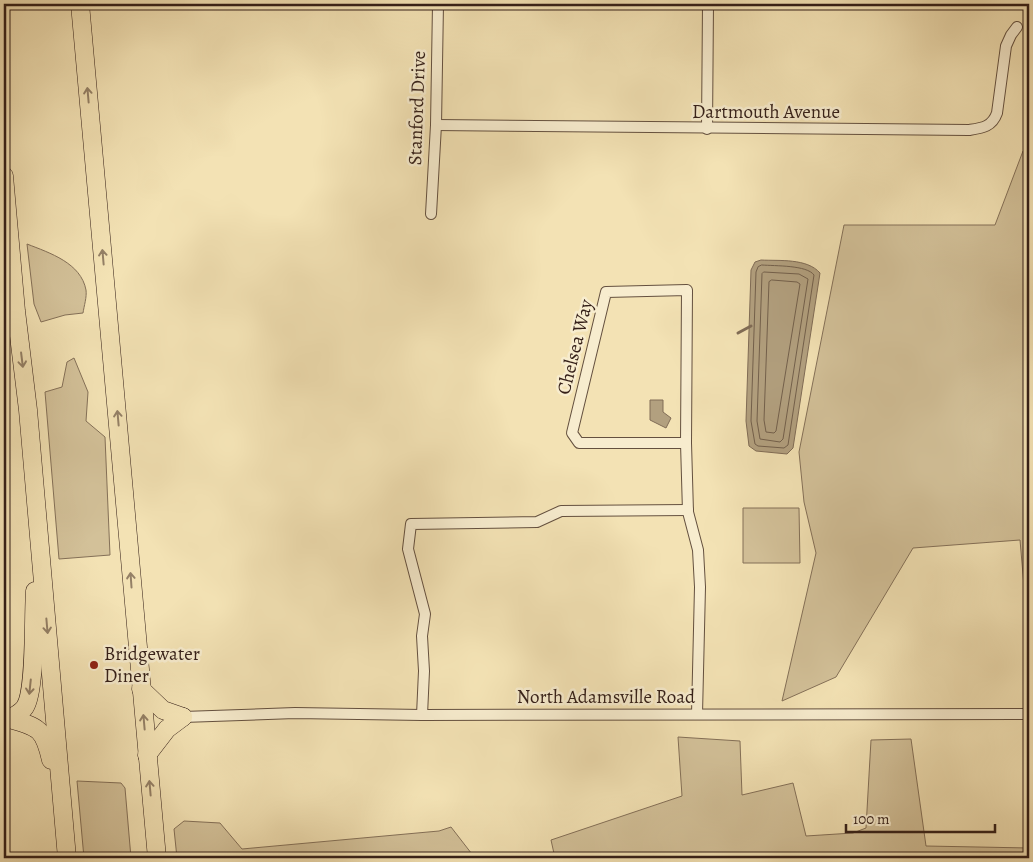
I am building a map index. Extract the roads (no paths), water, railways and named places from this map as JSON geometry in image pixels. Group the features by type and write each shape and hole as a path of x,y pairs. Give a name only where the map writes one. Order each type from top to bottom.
{"highway":[{"path":"80,4 157,858"},
{"path":"4,176 40,541 67,858"},
{"path":"7,719 20,712 26,706 31,690 34,603 40,541"},
{"path":"141,689 163,710 183,717"},
{"path":"147,755 167,729 183,717"},
{"path":"7,719 30,724 47,741 63,814"}],"street":[{"name":"Stanford Drive","path":"431,214 436,126 438,4"},
{"path":"707,129 708,4"},
{"name":"Dartmouth Avenue","path":"436,126 969,130 991,124 997,113 1006,46 1017,26"},
{"name":"Chelsea Way","path":"686,443 579,443 572,433 606,292 687,290 686,443 688,510 698,550 700,586 697,714"},
{"path":"422,715 424,671 422,636 424,614 408,548 411,524 537,522 561,511 688,510"},
{"name":"North Adamsville Road","path":"183,717 304,713 422,715 1029,714"}],"water":[{"path":"761,260 800,263 814,268 820,273 793,448 787,454 756,451 749,446 746,421 751,270 755,262"},
{"path":"650,400 663,400 663,412 671,418 666,428 650,420"}],"waterway":[{"path":"738,333 751,326"}],"place":[{"name":"Bridgewater Diner","path":"94,665"}]}
